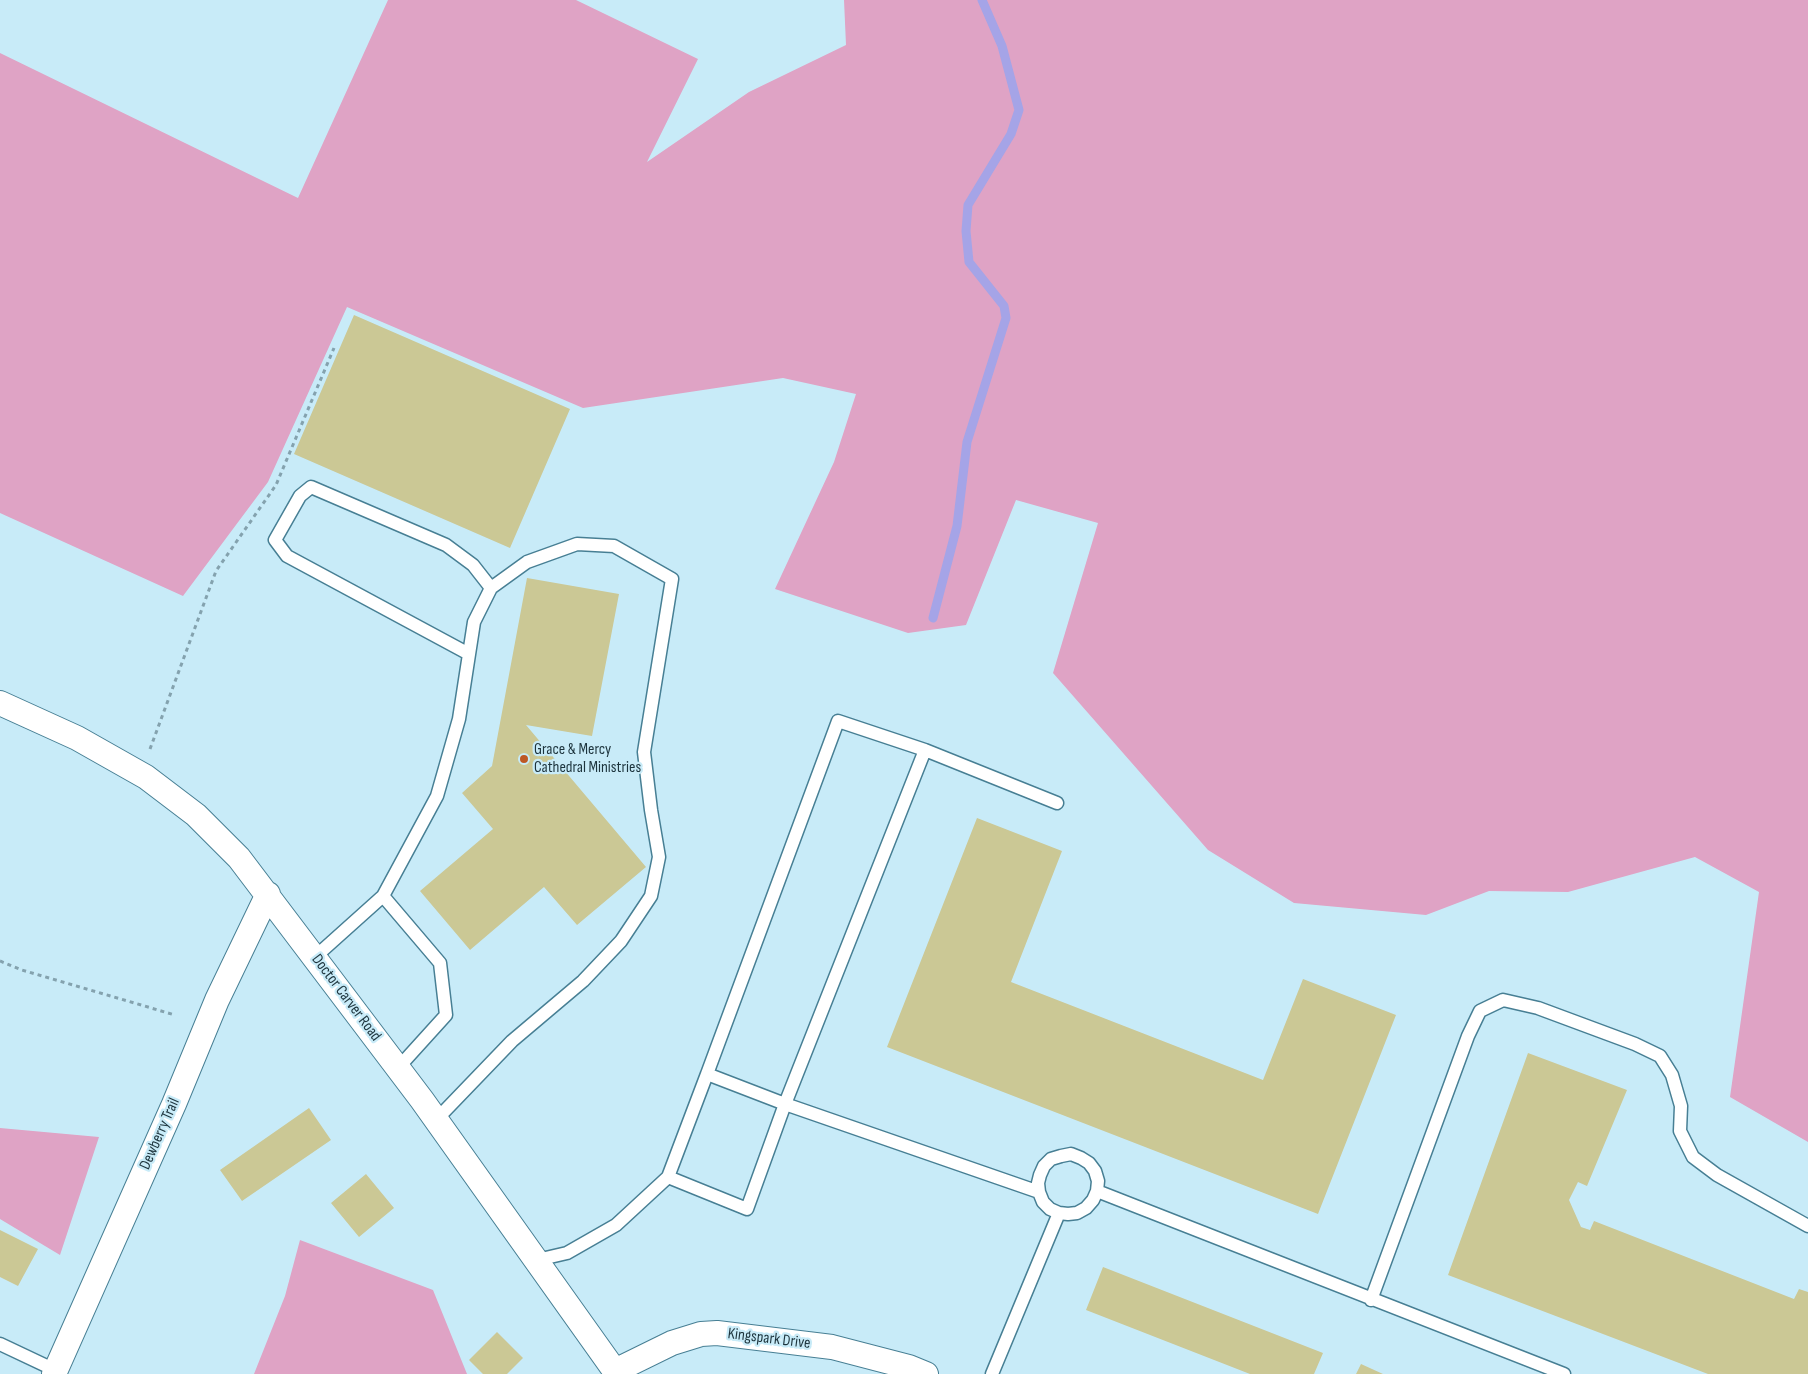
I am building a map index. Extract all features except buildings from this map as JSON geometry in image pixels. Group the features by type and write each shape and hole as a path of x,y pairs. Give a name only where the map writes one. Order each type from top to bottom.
{"street":[{"name":"Doctor Carver Road","path":"0,703 77,738 146,777 196,815 240,858 398,1068 616,1372"},
{"name":"Dewberry Trail","path":"54,1372 174,1104 217,1000 268,894"},
{"name":"Kingspark Drive","path":"616,1372 672,1342 701,1334 717,1333 832,1347 909,1367 926,1374"}],"lane":[{"path":"469,654 287,556 275,540 300,496 311,487 446,545 473,566 491,588"},
{"path":"315,957 383,896 437,796 459,719 474,622 491,588 527,562 577,544 614,546 672,579 644,752 659,857 650,896 621,941 583,981 512,1041 436,1120"},
{"path":"537,1260 567,1253 616,1226 668,1177 838,721 925,750 1057,803"},
{"path":"668,1177 747,1209 785,1104 925,750"},
{"path":"383,896 440,963 446,1015 398,1068"},
{"path":"1371,1300 1468,1036 1480,1011 1503,1000 1538,1008 1635,1044 1660,1056 1672,1075 1681,1106 1680,1131 1693,1157 1717,1174 1808,1226"},
{"path":"707,1074 785,1104 1039,1192"},
{"path":"1071,1154 1089,1163 1095,1171 1098,1181 1097,1191 1093,1200 1086,1208 1077,1213 1059,1213 1050,1209 1043,1202 1038,1184 1040,1174 1044,1166 1051,1160 1071,1154"},
{"path":"1097,1191 1371,1300 1564,1374"},
{"path":"992,1374 1059,1213"},
{"path":"0,1344 54,1372"}],"path":[{"path":"149,752 216,571 276,485 334,348"},
{"path":"0,960 22,970 175,1014"}],"shaded area":[{"path":"388,0 576,0 698,59 647,162 749,92 846,45 844,0 1808,0 1808,1142 1730,1097 1759,892 1695,857 1568,892 1489,891 1426,915 1294,903 1208,850 1053,673 1098,523 1016,500 966,625 908,633 775,589 834,462 856,394 783,378 583,408 347,307 268,482 183,596 0,513 0,53 298,198"},
{"path":"0,1128 99,1137 60,1255 0,1219"},
{"path":"300,1240 433,1290 467,1374 254,1374 285,1296"}],"waterway":[{"path":"933,618 957,526 967,442 1006,318 1004,306 969,262 966,231 968,205 1011,134 1019,110 1002,46 982,0"}],"place":[{"name":"Grace & Mercy Cathedral Ministries","path":"524,759"}]}
